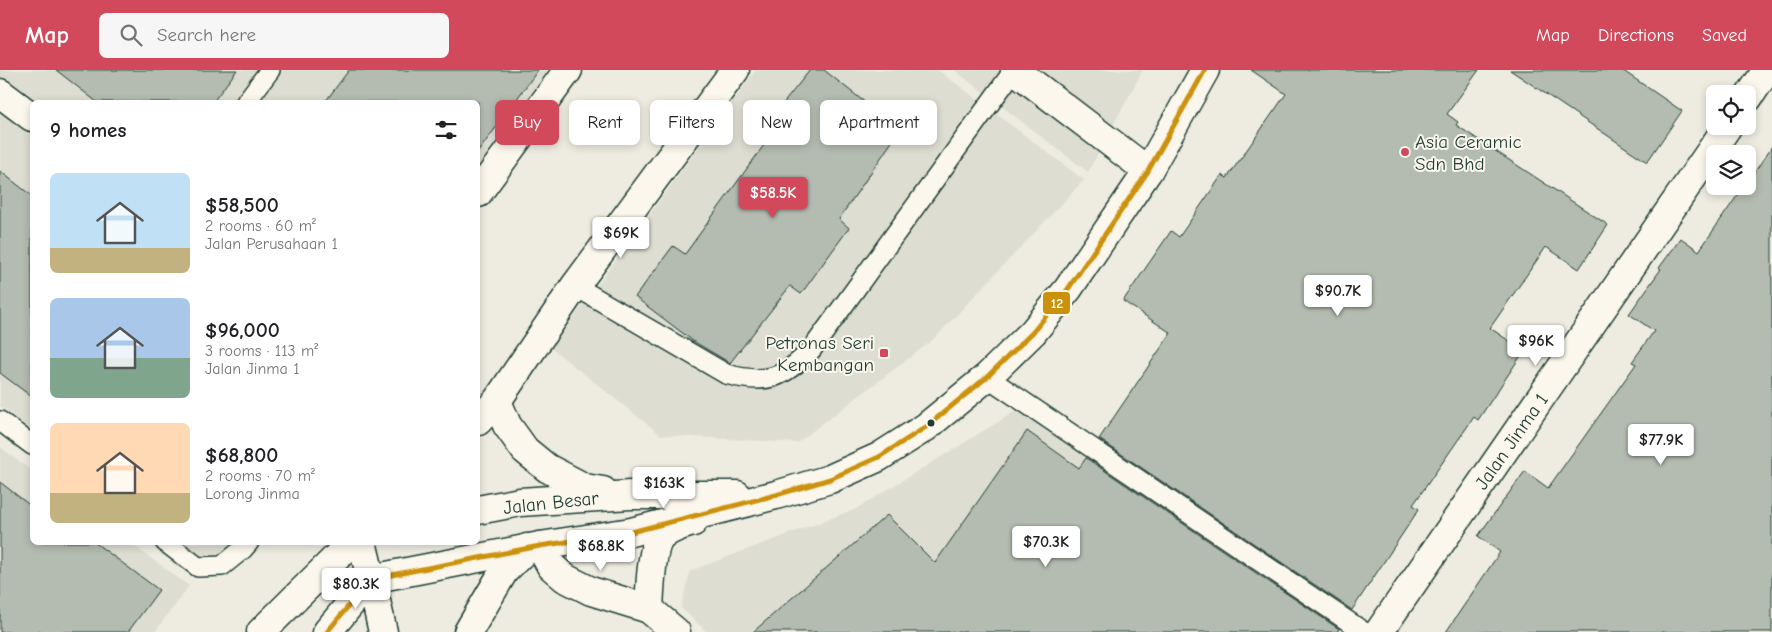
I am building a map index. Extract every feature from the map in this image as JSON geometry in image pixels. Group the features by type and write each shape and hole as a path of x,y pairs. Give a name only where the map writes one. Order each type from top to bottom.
{"street":[{"path":"480,190 568,70"},
{"path":"480,419 498,401 575,286 735,70"},
{"path":"1015,70 1148,171"},
{"name":"Jalan Besar","path":"371,579 534,547 631,532 776,495 830,479 879,457 926,427 987,377 1033,332 1068,289 1148,171 1205,70"},
{"path":"1756,86 1766,70"},
{"path":"0,94 30,116"},
{"name":"Jalan Jinma 1","path":"1379,632 1722,135"},
{"path":"498,401 508,425 525,450 547,468 585,488 630,495"},
{"name":"Jalan Besar","path":"480,510 520,502 630,495 776,495"},
{"path":"649,609 652,568 658,540 674,528 776,495"},
{"path":"261,632 349,545"},
{"path":"363,545 383,632"},
{"path":"468,632 504,571 534,547 565,578 591,591 649,609 676,632"},
{"path":"327,632 371,579"}],"lane":[{"path":"248,100 270,70"},
{"path":"575,286 726,374 747,380 764,379 781,374 798,364 812,349 1015,70"},
{"path":"987,377 1364,632"},
{"path":"0,421 30,444"},
{"path":"169,545 198,567 222,566 244,549 246,545"}],"shaded area":[{"path":"0,70 548,70 526,100 495,100 495,142 480,162 480,100 30,100 30,428 0,406"},
{"path":"756,70 938,70 1084,180 934,339 797,443 661,435 551,348 701,145 733,145 733,101"},
{"path":"954,70 1143,70 1088,172"},
{"path":"1019,409 1341,632 707,632 681,608 690,571 856,509"},
{"path":"0,447 30,470 30,545 133,545 189,586 155,632 0,632"},
{"path":"187,545 232,545 222,553 203,556"}],"building":[{"path":"56,70 237,70 214,100 94,100"},
{"path":"349,70 538,70 516,100 495,100 495,129 480,149 480,100 326,100"},
{"path":"810,70 824,70 862,100 820,100 820,145 890,145 839,219 849,228 801,294 790,286 730,363 693,341 635,297 673,246 685,254 764,145 810,145 810,100 786,100"},
{"path":"1251,70 1479,70 1447,114 1458,122 1456,125 1608,225 1579,269 1546,247 1490,328 1524,351 1478,420 1474,417 1413,505 1419,509 1352,610 1099,439 1171,333 1123,301 1171,231 1179,237 1222,175 1227,178 1286,94"},
{"path":"1510,70 1622,70 1682,111 1647,162"},
{"path":"1772,146 1772,632 1446,632 1500,552 1478,536 1525,471 1548,488 1636,364 1632,362 1654,331 1629,314 1661,269 1659,268 1681,238 1699,251 1738,195 1756,195 1756,170"},
{"path":"0,171 30,194 30,396 0,373"},
{"path":"1027,431 1079,468 1086,458 1339,629 1337,632 753,632 887,515 935,563"},
{"path":"0,482 30,505 30,545 98,545 159,590 128,632 0,632"}],"transit line":[{"name":"12","path":"327,632 371,579 540,546 631,532 776,495 830,479 879,457 926,427 987,377 1033,332 1068,289 1148,171 1205,70"}],"place":[{"name":"Asia Ceramic Sdn Bhd","path":"1405,152"},
{"name":"Petronas Seri Kembangan","path":"884,353"}]}
